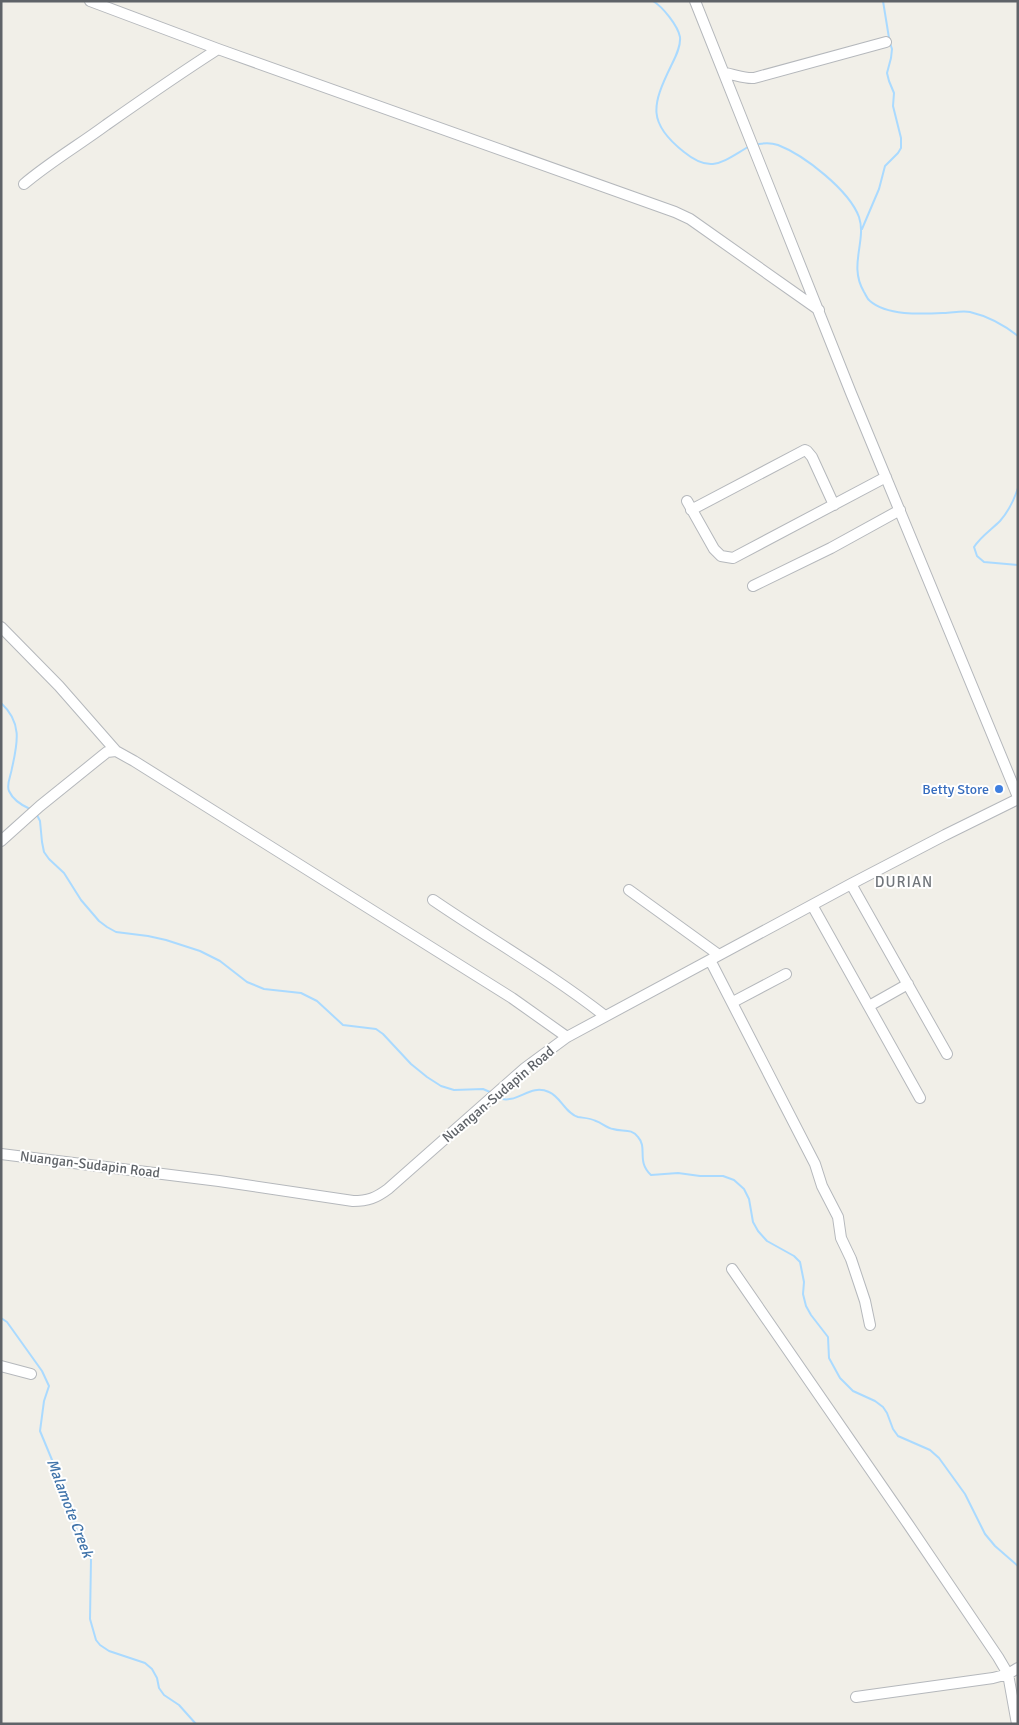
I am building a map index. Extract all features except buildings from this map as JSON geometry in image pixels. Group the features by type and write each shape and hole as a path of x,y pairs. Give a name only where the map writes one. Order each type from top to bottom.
{"street":[{"path":"90,1 218,49 675,212 690,219 820,311"},
{"path":"695,1 886,477 1018,798"},
{"path":"724,73 754,78 886,42"},
{"path":"24,184 38,172 106,126 140,100 218,49"},
{"path":"834,505 812,457 805,450 689,506 714,549 721,556 733,558 834,505 886,477"},
{"path":"753,586 831,548 900,510"},
{"path":"1,627 58,686 116,751 512,998 567,1037"},
{"path":"1,841 40,806 107,752 116,751"},
{"name":"Nuangan-Sudapin Road","path":"1,1154 210,1179 364,1201 373,1199 388,1189 525,1068 567,1037 851,884 1018,798"},
{"path":"851,884 947,1054"},
{"path":"629,890 714,957 732,1002 815,1164 825,1192 838,1217 841,1238 851,1259 865,1301 870,1325"},
{"path":"433,900 540,968 605,1016"},
{"path":"812,905 920,1098"},
{"path":"732,1002 786,974"},
{"path":"869,1006 908,984"},
{"path":"732,1269 984,1635 1008,1674 1017,1724"},
{"path":"1,1366 31,1374"},
{"path":"856,1697 993,1678 1008,1674 1018,1668"}],"waterway":[{"path":"653,1 669,17 680,37 680,45 657,103 656,113 664,132 684,152 702,163 709,164 723,161 748,147"},
{"path":"883,1 889,38"},
{"path":"862,229 879,189 885,166 901,148 901,138 893,106 894,93 887,73 892,49 890,43"},
{"path":"759,144 778,145 800,157 836,185 854,207 861,226 857,263 858,272 860,282 870,301 877,306 895,312 926,314 970,312 995,321 1018,336"},
{"path":"1018,488 1011,506 1003,517 974,547 977,556 984,562 1018,565"},
{"path":"1,703 8,710 17,733 16,750 8,788 15,800 30,809"},
{"path":"37,815 40,821 44,852 64,873 81,900 99,921 107,927 116,932 166,940 200,951 220,961 247,982 264,989 301,993 317,1001 343,1025 376,1029 411,1064 441,1086 454,1090 483,1089 490,1092"},
{"path":"498,1098 512,1099 535,1090 542,1090 553,1094 570,1112 578,1117 594,1120 616,1130 633,1132 641,1141 644,1165 651,1175 678,1173 700,1176 723,1176 734,1180 744,1189 749,1199 753,1222 758,1231 767,1241 794,1256 800,1262 806,1306 828,1337 829,1358 840,1378 853,1391 875,1401 883,1407 898,1436 930,1450 939,1458 965,1494 985,1534 995,1546 1018,1566"},
{"name":"Malamote Creek","path":"1,1318 7,1322 42,1371 49,1386 44,1401 40,1431 67,1496 77,1531 91,1559 90,1619 96,1640 109,1651 145,1663 152,1669 157,1678 159,1688 164,1695 179,1705 196,1724"}],"place":[{"name":"Betty Store","path":"999,789"}],"district":[{"name":"DURIAN","path":"904,882"}]}
